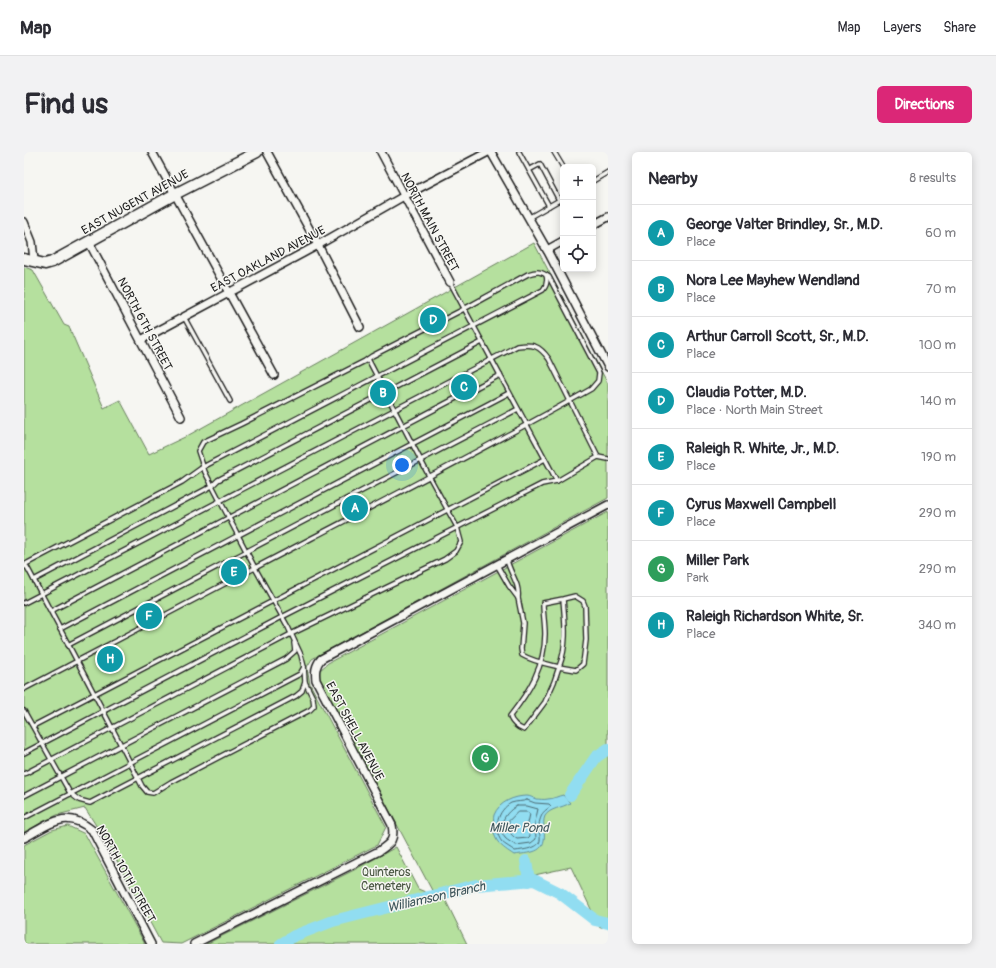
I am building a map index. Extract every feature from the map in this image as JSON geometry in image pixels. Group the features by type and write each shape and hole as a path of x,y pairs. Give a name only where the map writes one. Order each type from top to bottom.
{"street":[{"path":"152,152 274,375"},
{"name":"EAST NUGENT AVENUE","path":"29,260 45,264 52,262 175,194 257,152"},
{"path":"267,152 318,245 360,327"},
{"name":"NORTH MAIN STREET","path":"381,152 450,282"},
{"path":"490,152 547,250 608,366"},
{"name":"EAST OAKLAND AVENUE","path":"140,340 318,245 404,196 490,152"},
{"path":"596,223 608,217"},
{"path":"24,222 32,242 29,260"},
{"name":"NORTH 6TH STREET","path":"89,242 181,417"},
{"path":"547,250 560,243"},
{"name":"EAST SHELL AVENUE","path":"194,944 388,845 392,840 392,825 316,680 315,672 317,663 323,657 497,566 608,505"},
{"name":"NORTH 10TH STREET","path":"24,838 55,821 66,818 83,823 92,830 151,944"}],"lane":[{"path":"519,152 549,206"},
{"path":"554,152 561,164"},
{"path":"528,218 559,200 540,164 529,170"},
{"path":"596,179 608,172"},
{"path":"24,689 77,662 255,568 429,476 526,425 591,389 598,382 599,373 549,277 542,272 535,271 528,274 368,359 204,442 198,450 203,468 212,486 255,568 274,601 301,655 304,667 305,682 302,691 296,696 90,803 80,800 70,793 24,711"},
{"path":"305,682 313,698 314,706 310,710 171,782 153,793 147,792 138,778 51,611 27,567 24,566 182,482 203,468 543,290 546,286 546,275"},
{"path":"450,282 557,481"},
{"path":"184,317 230,401"},
{"path":"34,580 212,486 218,480 482,342"},
{"path":"24,603 517,346 530,344 542,350 549,359 598,457"},
{"path":"24,774 291,634 445,559 456,551 461,542 457,527 420,460 368,359"},
{"path":"51,611 500,375"},
{"path":"60,629 509,393"},
{"path":"68,645 518,409"},
{"path":"24,753 282,617 542,484 557,481 598,457 608,459"},
{"path":"33,726 545,460"},
{"path":"507,560 509,569 519,588 518,598 523,623 521,652 525,656 542,662 559,667 572,670 580,668 583,664 586,640 585,606 583,601 575,596 543,603 545,634 542,662 521,701 510,716 510,719 524,730 545,702 554,682 559,667 564,654 566,632 563,599"},
{"path":"497,566 511,590 518,598"},
{"path":"24,796 286,659 295,651 294,640"},
{"path":"24,818 300,674 304,667"}],"green space":[{"path":"534,243 608,384 608,498 312,659 307,667 310,684 386,827 377,845 181,944 161,943 109,846 85,808 57,815 24,832 24,267 33,270 64,325 69,327 104,408 120,400 149,454 187,436"},
{"name":"Quinteros Cemetery","path":"608,512 608,925 600,928 571,867 443,895 467,944 206,944 354,870 396,847 418,889 435,896 320,680 319,671 328,663"},
{"path":"68,826 85,834 145,944 24,944 24,845 52,830"}],"water":[{"name":"Miller Pond","path":"563,795 570,803 547,813 544,821 543,843 538,850 514,855 496,839 494,830 494,816 496,810 503,803 522,796 528,796 536,799 552,799"}],"waterway":[{"path":"570,795 596,757 608,749"},
{"path":"526,861 529,881"},
{"name":"Williamson Branch","path":"281,944 294,936 333,921 476,885 534,880 560,893 595,920 608,923"}],"place":[{"name":"Claudia Potter, M.D.","path":"433,320"},
{"name":"Arthur Carroll Scott, Sr., M.D.","path":"464,387"},
{"name":"Nora Lee Mayhew Wendland","path":"383,393"},
{"name":"George Valter Brindley, Sr., M.D.","path":"355,508"},
{"name":"Raleigh R. White, Jr., M.D.","path":"234,572"},
{"name":"Cyrus Maxwell Campbell","path":"149,616"},
{"name":"Raleigh Richardson White, Sr.","path":"110,659"},
{"name":"Miller Park","path":"485,758"}]}
